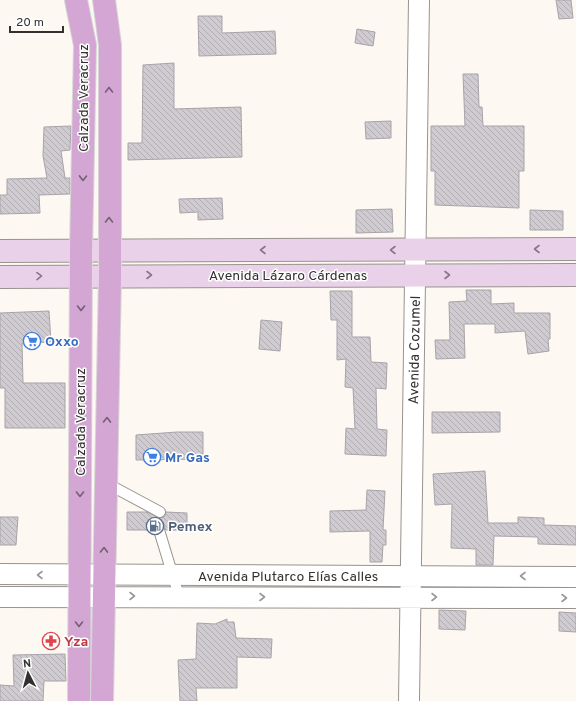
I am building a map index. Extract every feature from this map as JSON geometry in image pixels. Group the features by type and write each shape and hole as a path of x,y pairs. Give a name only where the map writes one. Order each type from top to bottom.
{"main road":[{"name":"Calzada Veracruz","path":"76,0 85,45 81,251 79,701"},
{"name":"Calzada Veracruz","path":"102,701 110,275 110,45 106,6"},
{"name":"Avenida Lázaro Cárdenas","path":"0,251 576,249"},
{"name":"Avenida Lázaro Cárdenas","path":"0,277 110,275 576,275"}],"street":[{"name":"Avenida Cozumel","path":"409,701 419,0"},
{"name":"Avenida Plutarco Elías Calles","path":"0,574 79,575 103,586 179,596 576,598"},
{"name":"Avenida Plutarco Elías Calles","path":"0,597 79,596 103,586 172,575 576,577"}],"lane":[{"path":"106,483 160,512"},
{"path":"159,530 179,596"}],"building":[{"path":"556,0 571,0 573,18 559,19"},
{"path":"198,16 222,16 222,33 275,31 276,54 199,56"},
{"path":"357,29 375,32 373,46 355,43"},
{"path":"174,63 174,109 241,107 242,157 128,160 128,143 142,143 143,65"},
{"path":"463,74 478,74 479,107 482,107 483,126 524,126 524,171 519,171 519,208 435,205 435,171 431,171 431,126 465,126"},
{"path":"391,121 391,138 366,139 365,122"},
{"path":"71,126 70,150 61,151 65,178 70,178 70,194 39,195 40,213 0,214 0,195 7,195 7,179 47,178 43,156 44,127"},
{"path":"222,198 223,219 198,220 198,212 180,213 179,199"},
{"path":"392,209 393,232 356,233 356,210"},
{"path":"530,210 563,211 563,230 530,230"},
{"path":"466,290 491,290 491,304 514,303 514,313 550,313 550,339 548,339 549,351 528,354 525,331 495,333 495,324 464,324 465,358 436,359 435,340 450,340 449,302 467,301"},
{"path":"330,291 352,291 352,337 370,337 371,362 387,363 386,389 376,388 377,429 387,430 386,456 345,454 346,428 355,429 353,388 345,387 346,359 337,360 337,320 331,320"},
{"path":"49,311 51,342 22,343 23,383 65,383 65,428 5,428 5,388 0,388 0,313"},
{"path":"261,320 282,322 280,351 259,349"},
{"path":"432,412 500,412 500,432 432,433"},
{"path":"203,432 203,459 136,460 136,435"},
{"path":"485,471 488,523 518,523 518,517 544,518 544,525 576,526 576,545 538,544 538,537 494,536 493,565 476,565 476,549 451,548 452,504 435,505 433,474"},
{"path":"367,490 385,491 383,530 386,530 386,545 383,545 382,562 370,562 370,531 330,532 330,511 366,510"},
{"path":"127,512 147,512 160,518 164,517 166,512 187,513 187,530 166,530 164,526 160,524 155,525 153,530 127,530"},
{"path":"0,517 18,517 16,545 0,545"},
{"path":"439,610 466,611 465,630 439,629"},
{"path":"559,612 576,613 576,632 559,631"},
{"path":"227,619 227,622 234,622 236,638 272,639 271,658 237,657 237,688 196,688 197,701 180,701 178,660 196,659 197,623 215,624"},
{"path":"65,654 66,681 44,681 43,701 0,701 0,685 14,686 13,655"}],"place":[{"name":"Oxxo","path":"32,341"},
{"name":"Mr Gas","path":"152,457"},
{"name":"Pemex","path":"155,526"},
{"name":"Yza","path":"51,641"}]}
